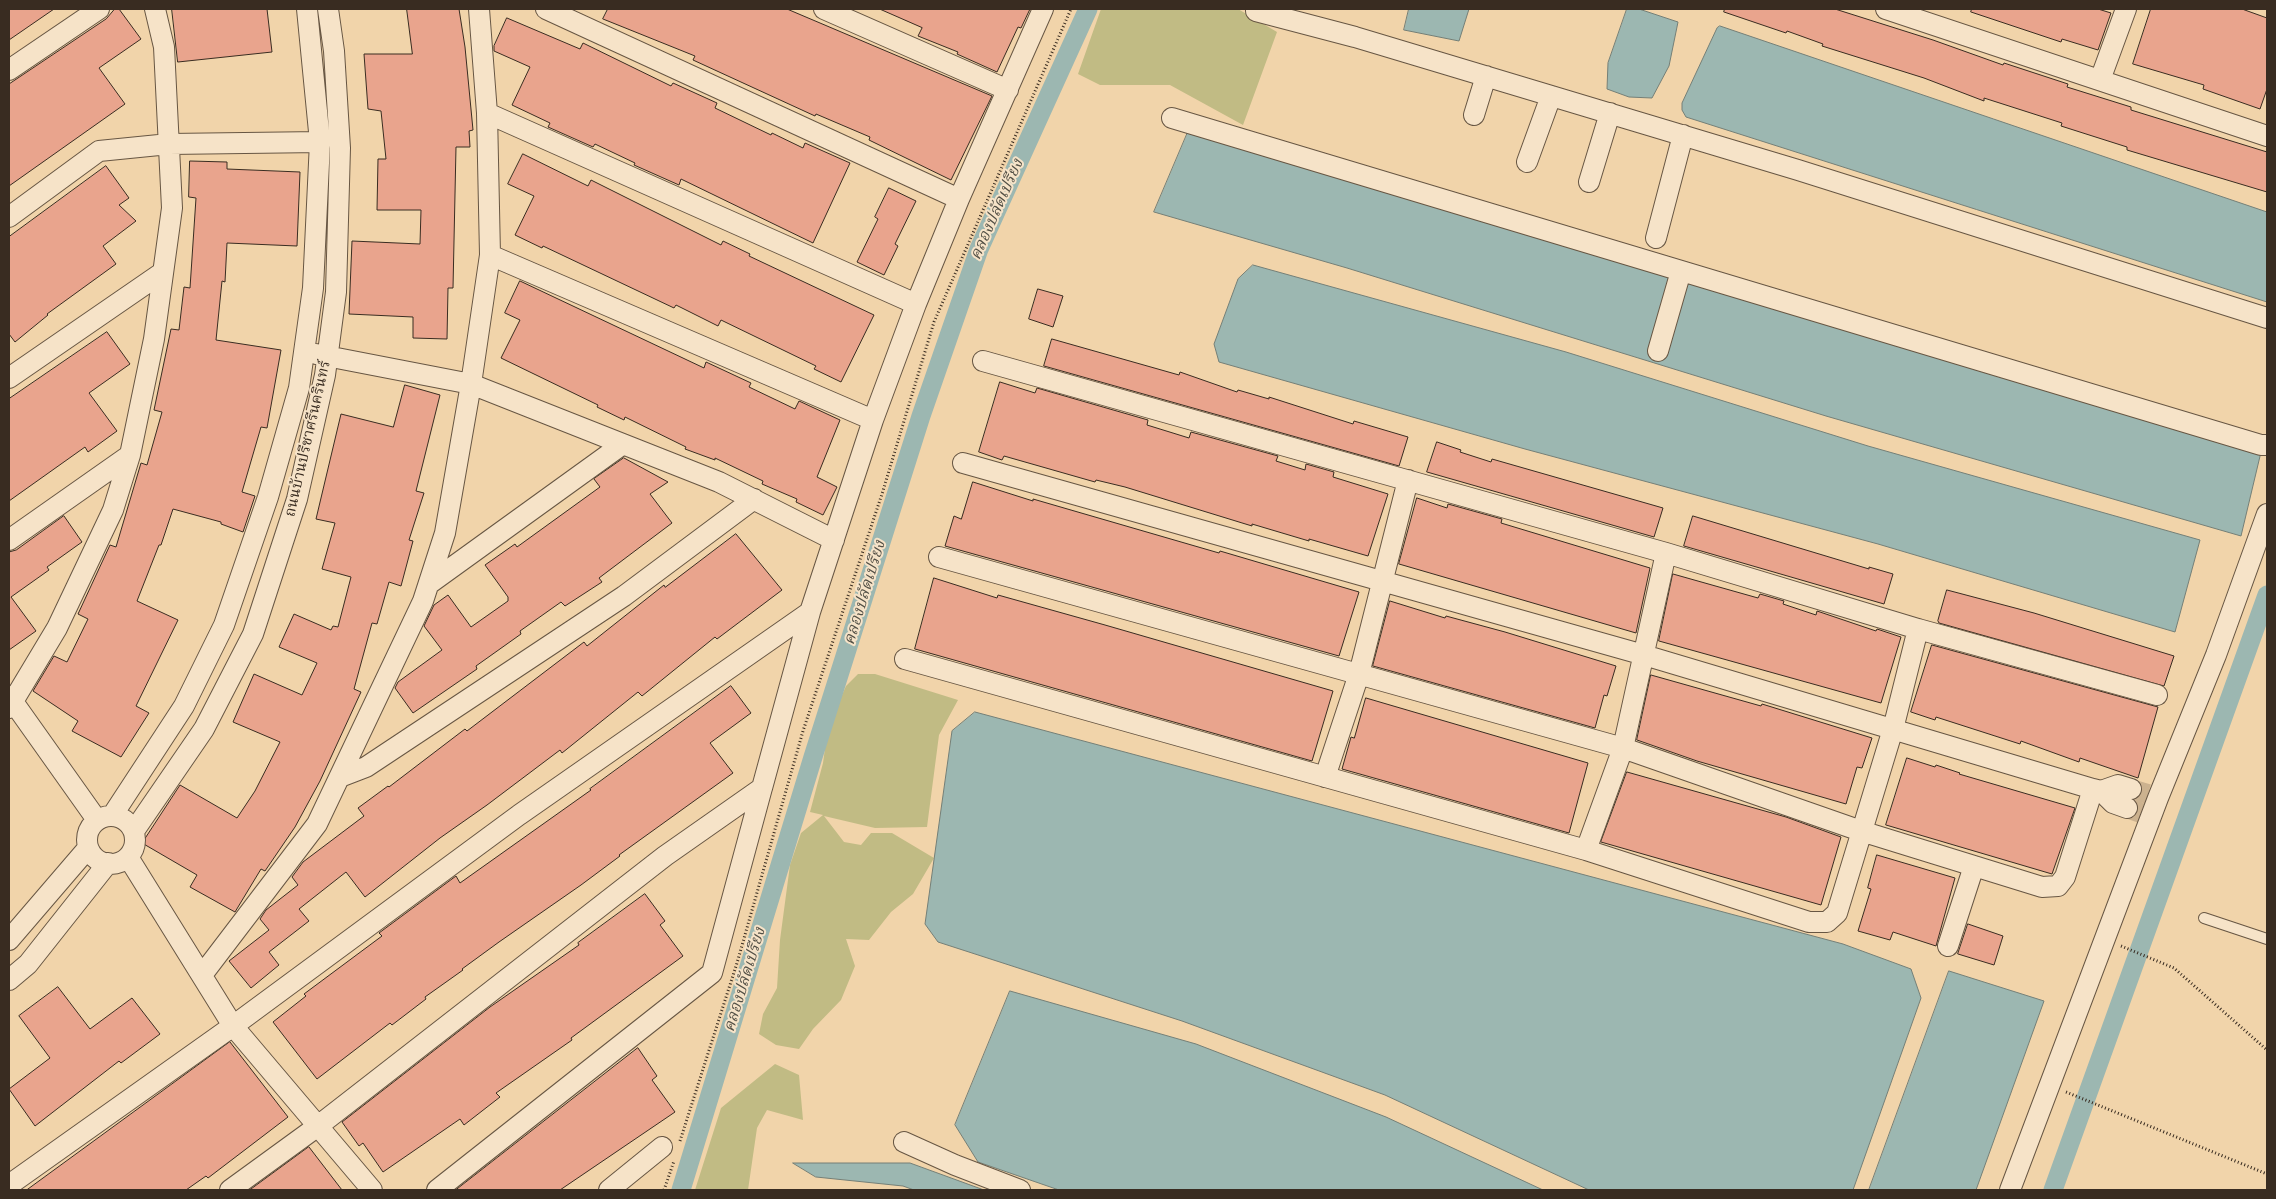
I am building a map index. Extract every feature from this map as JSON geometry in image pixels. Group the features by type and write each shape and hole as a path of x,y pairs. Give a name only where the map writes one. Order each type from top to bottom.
{"street":[{"path":"9,70 99,9"},
{"path":"134,831 126,821 104,818 10,702 56,628 113,510 130,454 154,339 172,208 164,47 155,9"},
{"name":"ถนนบ้านปรีชาศรีนครินทร์","path":"9,940 88,848 88,833 104,818 184,706 224,625 268,497 299,388 313,288 320,142 307,9"},
{"name":"ถนนบ้านปรีชาศรีนครินทร์","path":"128,857 136,842 134,831 204,729 253,634 297,499 328,356 336,292 340,148 334,52 328,9"},
{"path":"202,975 317,824 423,602 445,534 471,384 490,255 487,114 479,9"},
{"path":"546,9 959,199"},
{"path":"824,9 1008,90"},
{"path":"437,1190 712,973 810,612 873,420 916,304 959,199 1043,9"},
{"path":"1886,9 2267,136"},
{"path":"2100,80 2126,9"},
{"path":"1256,10 1355,37 1683,135 2267,318"},
{"path":"1474,114 1486,76"},
{"path":"1527,162 1551,96"},
{"path":"1589,182 1610,113"},
{"path":"487,114 916,304"},
{"path":"1172,118 2261,446 2267,445"},
{"path":"1656,238 1683,135"},
{"path":"9,217 100,151 169,144 320,142"},
{"path":"490,255 873,420"},
{"path":"1658,351 1681,271"},
{"path":"9,378 163,272"},
{"path":"305,352 471,384 719,482 834,540"},
{"path":"983,361 1408,480 1918,629 2157,695"},
{"path":"429,584 623,444"},
{"path":"9,540 130,454"},
{"path":"963,463 1644,655 2097,790 2118,785 2143,803"},
{"path":"1325,777 1358,674 1408,480"},
{"path":"340,777 366,767 624,596 754,499"},
{"path":"2010,1190 2143,803 2216,655 2267,514"},
{"path":"1586,850 1623,748 1666,554"},
{"path":"939,557 1623,748 1862,831 2042,887 2058,886 2065,877 2097,790"},
{"path":"9,1185 233,1026 519,815 810,612"},
{"path":"905,659 1586,850 1809,922 1827,922 1837,913 1893,730 1918,629"},
{"path":"230,1190 318,1126 665,856 762,788"},
{"path":"88,848 98,860 108,863 122,862 128,857 233,1026 372,1190"},
{"path":"9,980 28,964 108,863"},
{"path":"1948,946 1974,866"},
{"path":"904,1142 955,1165 1020,1190"},
{"path":"609,1190 673,1148"}],"lane":[{"path":"2204,918 2267,939"}],"path":[{"path":"664,1190 673,1148 736,963 803,731 867,539 934,322 1071,9"},
{"path":"2114,943 2174,968 2267,1050"},
{"path":"2060,1089 2267,1174"}],"shaded area":[{"path":"1101,9 1238,9 1277,32 1243,125 1170,85 1100,85 1078,74"},
{"path":"858,674 875,674 958,700 939,735 927,827 875,828 824,816 844,842 861,845 871,833 892,833 934,858 913,894 891,912 869,940 846,939 855,966 841,1000 813,1029 799,1049 776,1045 759,1034 763,1014 777,988 780,940 790,865 801,833 823,815 810,812 823,763 828,727 846,686"},
{"path":"775,1064 799,1075 803,1120 767,1110 757,1128 748,1190 695,1190 721,1108"}],"water":[{"path":"1409,9 1469,9 1459,41 1404,30"},
{"path":"1627,9 1639,9 1678,22 1669,66 1652,98 1629,97 1607,89 1608,63"},
{"path":"1720,26 2267,212 2267,302 1686,117 1682,110 1682,103 1717,28"},
{"path":"1188,132 2261,452 2241,536 1826,416 1347,268 1154,212"},
{"path":"1253,265 1566,352 1868,446 2200,540 2175,632 1878,544 1525,449 1219,362 1214,344 1238,279"},
{"path":"975,712 1843,944 1911,969 1921,998 1853,1190 1589,1190 1385,1095 1182,1021 938,942 925,924 952,731"},
{"path":"1949,971 2044,1001 1976,1190 1869,1190"},
{"path":"1010,991 1196,1044 1386,1117 1543,1190 1059,1190 978,1162 955,1125"},
{"path":"793,1163 910,1163 984,1190 914,1190 903,1186 816,1177"}],"building":[{"path":"9,9 54,9 9,40"},
{"path":"115,9 119,9 141,39 99,68 125,104 9,186 9,84 106,19"},
{"path":"172,9 267,9 272,52 178,62"},
{"path":"407,9 459,9 465,47 473,130 469,131 470,147 456,147 453,288 448,288 447,339 413,338 413,317 349,314 352,241 420,244 421,210 377,210 378,159 386,159 381,111 368,109 364,54 412,54"},
{"path":"608,9 787,9 992,96 951,180 869,140 870,137 816,114 815,116 693,60 695,56 603,19"},
{"path":"880,9 1030,9 1021,28 1018,27 997,72 957,54 958,52 918,36 922,28"},
{"path":"1725,9 1835,9 1933,40 2003,65 2004,63 2068,84 2067,87 2131,107 2131,110 2267,152 2267,192 2127,150 2127,147 2061,126 2062,123 1984,98 1984,101 1924,78 1822,46 1823,44 1787,31 1786,33 1724,12"},
{"path":"1972,9 2098,9 2111,13 2098,50 2062,39 2061,42 1971,12"},
{"path":"2151,9 2242,9 2267,18 2267,89 2260,109 2203,89 2204,85 2133,64"},
{"path":"507,18 580,49 583,43 671,86 673,83 717,103 715,108 771,135 772,133 803,148 805,143 850,163 813,243 681,179 679,185 634,165 635,163 595,144 593,147 548,127 550,123 512,105 530,67 494,51 494,46"},
{"path":"523,154 588,186 591,180 721,245 723,241 750,254 749,256 874,315 841,382 814,369 816,366 721,320 718,326 676,305 674,308 543,246 542,248 515,235 534,196 508,184"},
{"path":"190,161 227,162 227,169 300,172 297,246 227,243 225,282 222,281 216,340 281,350 267,428 261,427 242,492 255,496 243,532 221,524 221,522 173,509 161,545 159,545 137,601 178,620 136,706 149,713 121,757 72,731 78,721 33,691 54,656 67,662 88,619 78,614 110,545 116,547 141,463 147,465 162,412 154,410 171,329 179,330 184,287 190,288 196,198 189,197"},
{"path":"106,166 129,198 119,205 136,221 103,246 116,264 47,314 15,342 9,334 9,237"},
{"path":"889,188 916,201 895,244 898,246 884,275 857,262 878,219 875,217"},
{"path":"520,281 704,368 706,362 751,383 749,387 795,409 799,401 840,420 817,477 837,487 823,515 796,502 797,499 762,484 763,481 715,458 715,460 685,449 686,447 625,417 624,420 597,407 598,405 501,358 520,320 505,313"},
{"path":"1038,289 1063,296 1053,327 1029,319"},
{"path":"107,332 130,364 89,393 117,431 88,452 85,447 9,501 9,399"},
{"path":"1052,339 1179,375 1180,372 1237,392 1238,390 1269,399 1269,397 1353,424 1354,421 1408,437 1399,466 1044,366"},
{"path":"1000,382 1035,393 1037,388 1148,420 1147,425 1189,438 1191,432 1278,456 1276,461 1305,470 1306,464 1334,472 1333,477 1388,494 1368,556 1252,524 1252,526 1125,487 1096,480 1095,482 1004,456 1002,460 979,452"},
{"path":"405,385 440,395 416,491 424,493 409,540 413,541 401,586 389,582 377,624 372,623 354,689 361,692 320,781 295,827 265,871 261,869 235,912 190,887 197,875 142,843 180,785 237,818 255,791 280,742 233,722 254,674 302,695 317,663 279,647 294,614 331,630 333,626 338,627 351,577 322,569 335,523 316,519 341,414 393,427"},
{"path":"1437,442 1491,462 1492,459 1663,508 1654,537 1427,472"},
{"path":"624,458 668,482 650,494 672,523 599,578 602,582 565,606 561,602 520,631 521,634 476,666 477,669 413,713 395,688 398,682 442,650 424,626 434,605 448,595 471,627 508,601 508,597 485,565 515,544 517,547 600,487 594,479"},
{"path":"973,482 1033,501 1033,499 1219,553 1220,551 1359,592 1339,656 945,546 954,516 961,519"},
{"path":"1417,498 1447,508 1448,504 1502,519 1501,523 1650,568 1636,633 1399,564"},
{"path":"64,516 82,542 47,567 49,570 11,597 36,631 9,650 9,552 16,550"},
{"path":"1693,516 1869,569 1869,567 1893,574 1884,604 1684,546"},
{"path":"736,534 782,590 717,639 715,637 642,696 638,692 562,753 560,750 440,838 365,897 346,872 299,909 309,921 269,952 279,965 251,988 229,961 269,930 260,919 266,910 298,885 292,877 303,862 364,816 358,808 389,787 465,729 467,731 584,642 587,646 664,585 665,587"},
{"path":"1673,574 1758,598 1760,594 1784,601 1783,604 1816,615 1817,611 1876,631 1877,629 1901,637 1881,703 1659,641"},
{"path":"934,578 997,598 998,595 1333,691 1312,761 915,649"},
{"path":"1947,590 2034,613 2174,656 2164,686 1939,623"},
{"path":"1390,601 1445,618 1446,616 1505,632 1616,666 1607,696 1604,695 1595,728 1373,666"},
{"path":"1932,645 2158,707 2138,778 2080,758 2079,762 2021,741 2020,744 1936,717 1935,720 1911,712"},
{"path":"1651,675 1761,706 1762,704 1872,738 1862,768 1857,767 1846,804 1697,761 1637,740"},
{"path":"731,686 751,713 710,743 733,773 619,855 581,885 462,969 392,1025 390,1023 317,1079 273,1022 306,996 304,994 382,936 379,933 456,876 460,883 591,790"},
{"path":"1366,698 1588,763 1569,833 1342,769 1351,737 1354,738"},
{"path":"1907,758 1935,767 1936,765 1959,774 2075,808 2052,874 1886,825"},
{"path":"1627,772 1786,817 1841,837 1821,905 1601,842"},
{"path":"1877,855 1955,878 1936,946 1893,932 1890,940 1858,931 1871,889 1868,888"},
{"path":"645,894 665,921 660,925 683,956 571,1038 572,1040 496,1093 500,1097 464,1125 460,1119 383,1172 363,1143 359,1146 342,1122 490,1007 579,945 578,943"},
{"path":"1968,924 2003,936 1994,965 1958,954"},
{"path":"58,987 90,1029 132,998 160,1034 121,1063 119,1061 35,1126 9,1089 50,1058 19,1016"},
{"path":"230,1042 288,1117 208,1178 206,1176 186,1190 27,1190"},
{"path":"638,1048 657,1076 652,1080 675,1112 560,1190 456,1190"},
{"path":"309,1147 342,1190 250,1190"}],"waterway":[{"name":"คลองปลัดเปรียง","path":"681,1190 813,757 921,416 979,249 1088,9"},
{"path":"2053,1190 2267,595"}],"tunnel":[{"path":"2131,789 2148,794"},
{"path":"2127,808 2141,813"}]}
